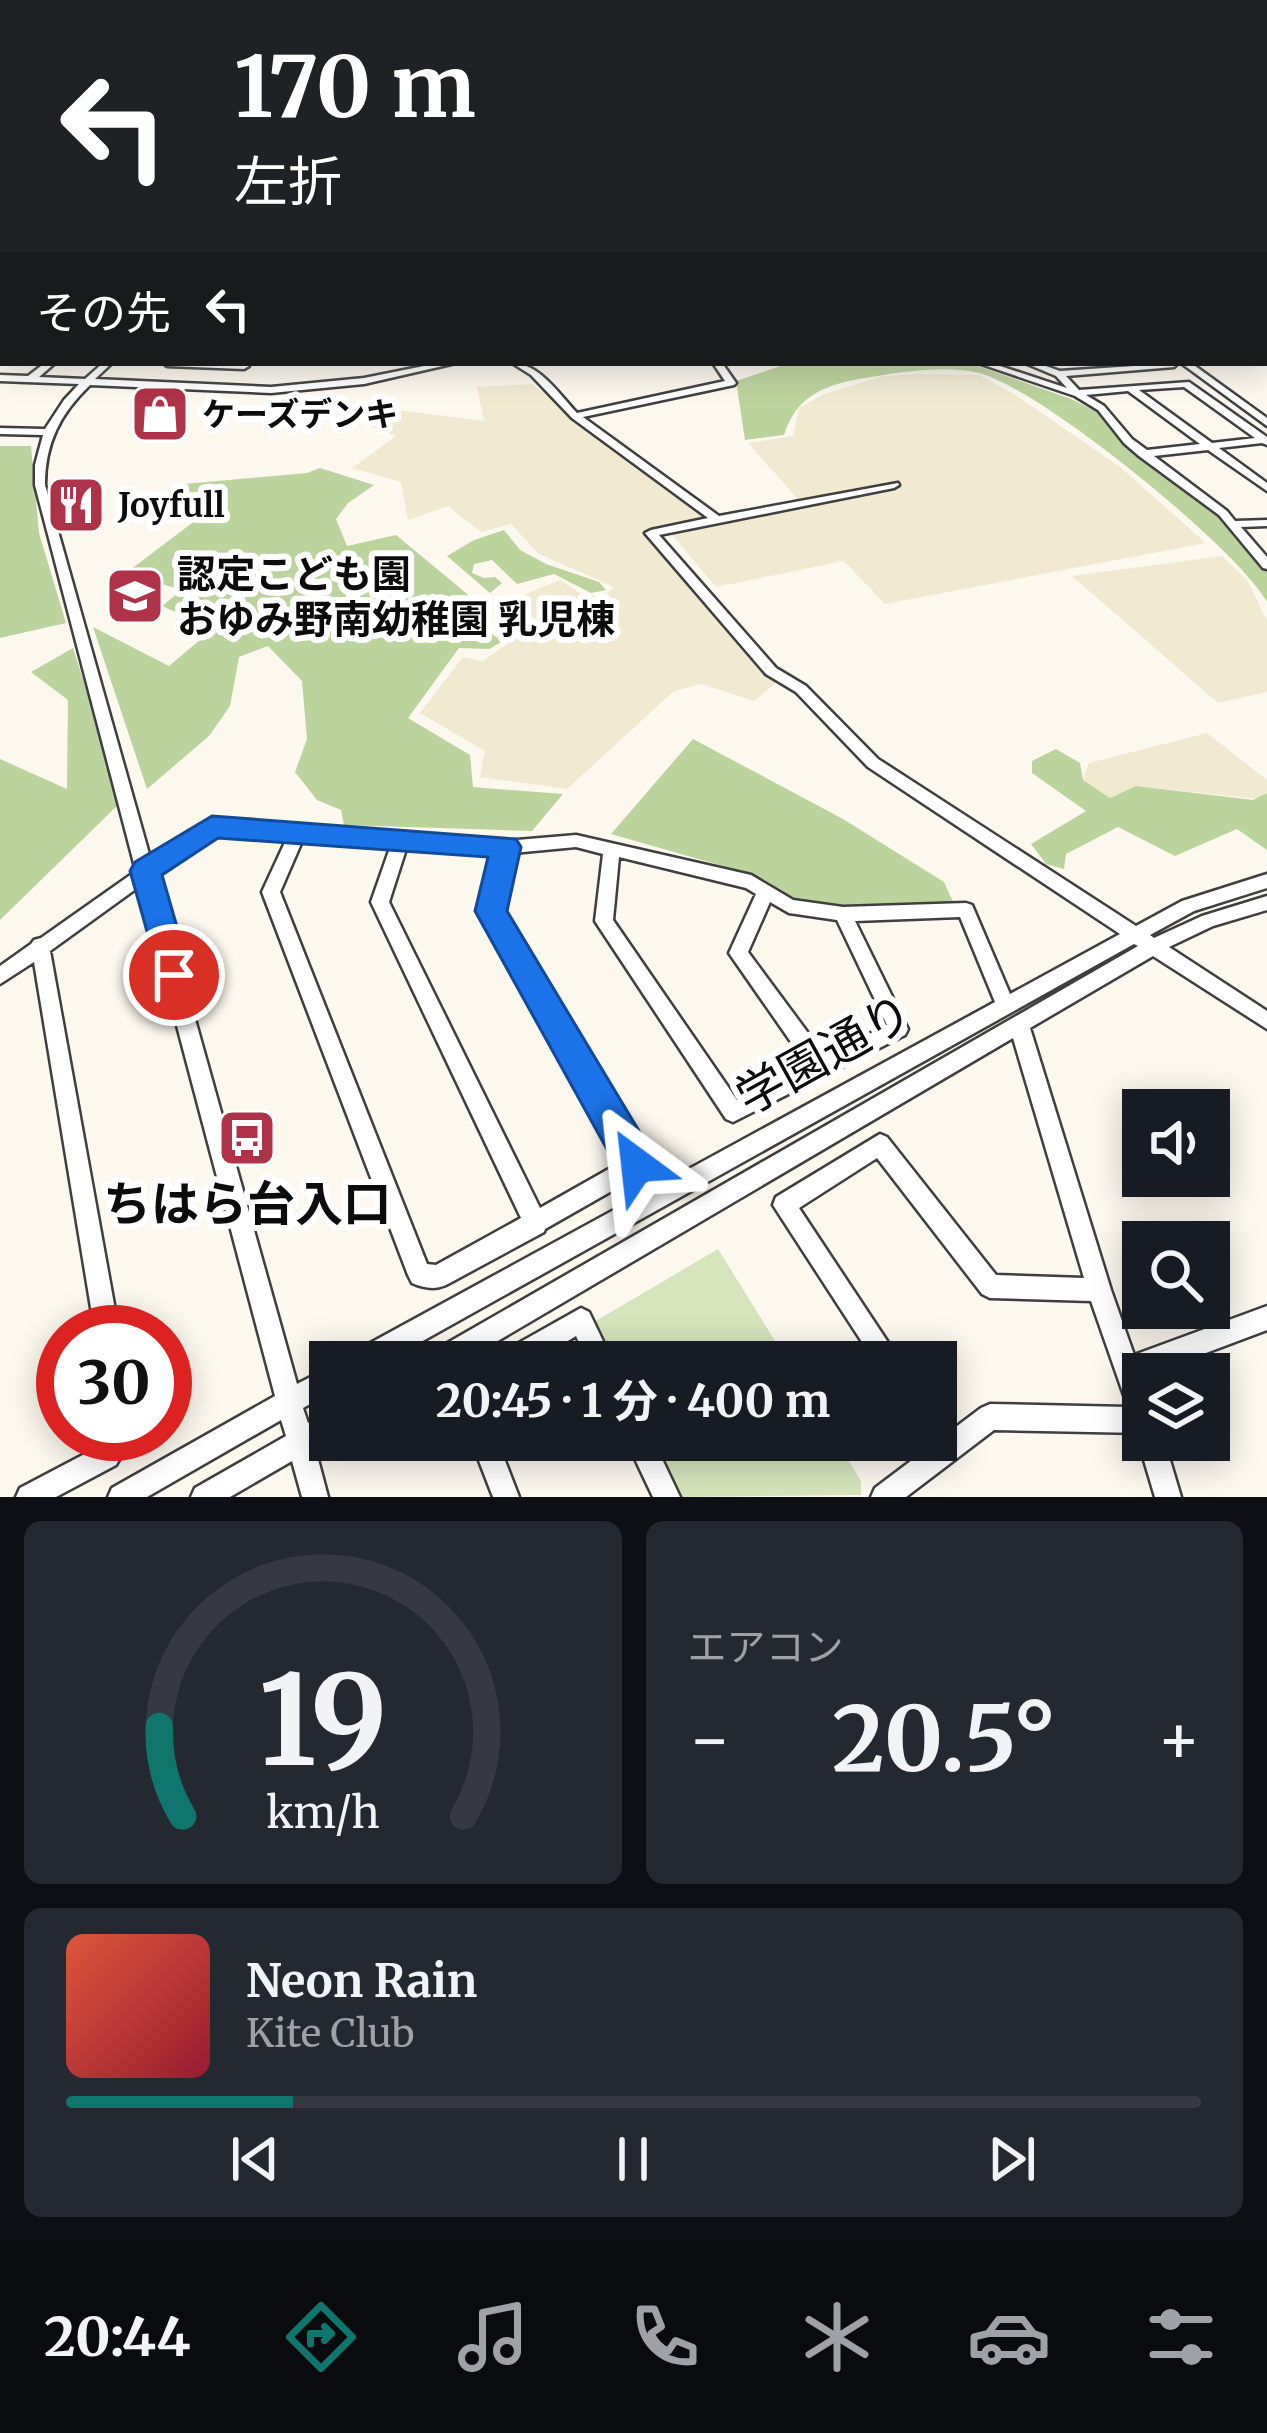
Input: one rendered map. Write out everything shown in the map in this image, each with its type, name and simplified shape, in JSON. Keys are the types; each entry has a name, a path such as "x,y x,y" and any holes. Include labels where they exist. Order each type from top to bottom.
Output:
{"street":[{"path":"30,379 47,366"},
{"path":"105,366 52,417 39,462 40,485 315,1497"},
{"path":"146,385 164,366"},
{"path":"245,366 271,390"},
{"path":"521,366 575,416 715,518"},
{"path":"575,416 730,383 718,366"},
{"path":"992,366 1077,393 1101,408 1143,454 1234,524 1267,565"},
{"path":"1037,366 1059,374 1077,393"},
{"path":"1059,374 1108,366"},
{"path":"1178,366 1266,434"},
{"path":"1188,366 1266,434"},
{"path":"0,378 271,390 413,367"},
{"path":"1077,393 1186,384 1266,434"},
{"path":"1130,388 1267,488"},
{"path":"0,431 46,432"},
{"path":"1143,454 1266,434"},
{"path":"894,485 651,533 771,671 801,689 873,763 1267,1021"},
{"path":"1234,524 1267,523"},
{"path":"0,976 212,827 506,847 576,841 751,882 789,906 843,914 966,910 1006,1006"},
{"path":"298,831 271,892 420,1275 438,1277 637,1165 491,911 506,847"},
{"path":"401,839 380,902 536,1224"},
{"path":"612,849 604,921 733,1112 898,1029 843,914"},
{"name":"学園通り","path":"399,1341 1188,906 1267,881"},
{"path":"766,891 738,953 823,1070"},
{"name":"学園通り","path":"475,1341 1154,946 1208,920 1267,903"},
{"path":"40,946 101,1305"},
{"path":"1020,1027 1122,1353"},
{"path":"876,1341 784,1205 880,1144 990,1286 1099,1290"},
{"path":"1173,1353 1267,1318"},
{"path":"546,1341 581,1320 591,1341"},
{"path":"121,1497 309,1391"},
{"path":"957,1433 990,1418 1122,1417"},
{"path":"204,1497 309,1437"},
{"path":"29,1497 97,1461"},
{"path":"492,1461 506,1497"},
{"path":"650,1461 668,1497"},
{"path":"884,1497 921,1461"},
{"path":"1157,1461 1168,1497"}],"shaded area":[{"path":"979,375 1017,396 1120,467 1206,543 885,604 844,561 716,587 669,531 803,505 748,443 793,436 799,408 822,395 883,376"},
{"path":"532,384 707,517 642,531 778,681 754,701 702,684 674,691 567,789 480,777 485,751 420,713 463,657 483,661 534,625 506,602 560,580 583,595 603,597 614,587 539,554 511,524 481,532 448,506 408,520 401,482 352,468 396,436 369,426 397,410 484,421 477,387"},
{"path":"1222,556 1247,580 1267,621 1267,692 1218,703 1072,576"},
{"path":"1207,733 1267,780 1267,800 1136,786 1110,798 1083,780 1089,763"}],"green space":[{"path":"781,366 978,366 1071,399 1109,418 1244,536 1267,567 1267,602 1218,545 1135,473 1008,385 979,373 950,369 859,379 812,395 796,411 784,435 745,440 736,381"},
{"path":"0,446 31,446 39,533 66,623 0,638"},
{"path":"320,468 374,485 348,503 336,519 347,546 396,535 472,598 470,621 503,641 489,649 459,648 408,718 470,755 473,787 563,794 532,831 344,825 341,810 317,800 295,772 307,739 302,681 268,646 239,657 230,706 209,736 147,789 93,627 169,666 213,629 162,606 182,590 126,573 192,523 174,485"},
{"path":"504,530 520,550 599,582 606,590 591,593 554,574 517,584 492,560 474,564 472,573 502,583 490,593 447,556"},
{"path":"73,648 122,801 0,920 0,759 67,789 68,700 31,672"},
{"path":"693,739 843,819 944,882 955,906 847,909 792,900 754,875 611,834"},
{"path":"1056,749 1080,763 1083,780 1110,798 1136,786 1253,800 1267,793 1267,850 1237,829 1175,856 1118,827 1066,854 1064,869 1046,864 1031,844 1086,811 1032,773 1032,761"},
{"path":"718,1249 775,1341 603,1341 594,1322"},
{"path":"662,1461 849,1461 861,1481 861,1495 680,1497"}],"place":[{"name":"ケーズデンキ","path":"160,414"},
{"name":"Joyfull","path":"76,505"},
{"name":"認定こども園 おゆみ野南幼稚園 乳児棟","path":"135,596"},
{"name":"ちはら台入口","path":"247,1138"}],"route":[{"path":"174,975 146,871 212,827 506,847 491,911 637,1165"}]}
